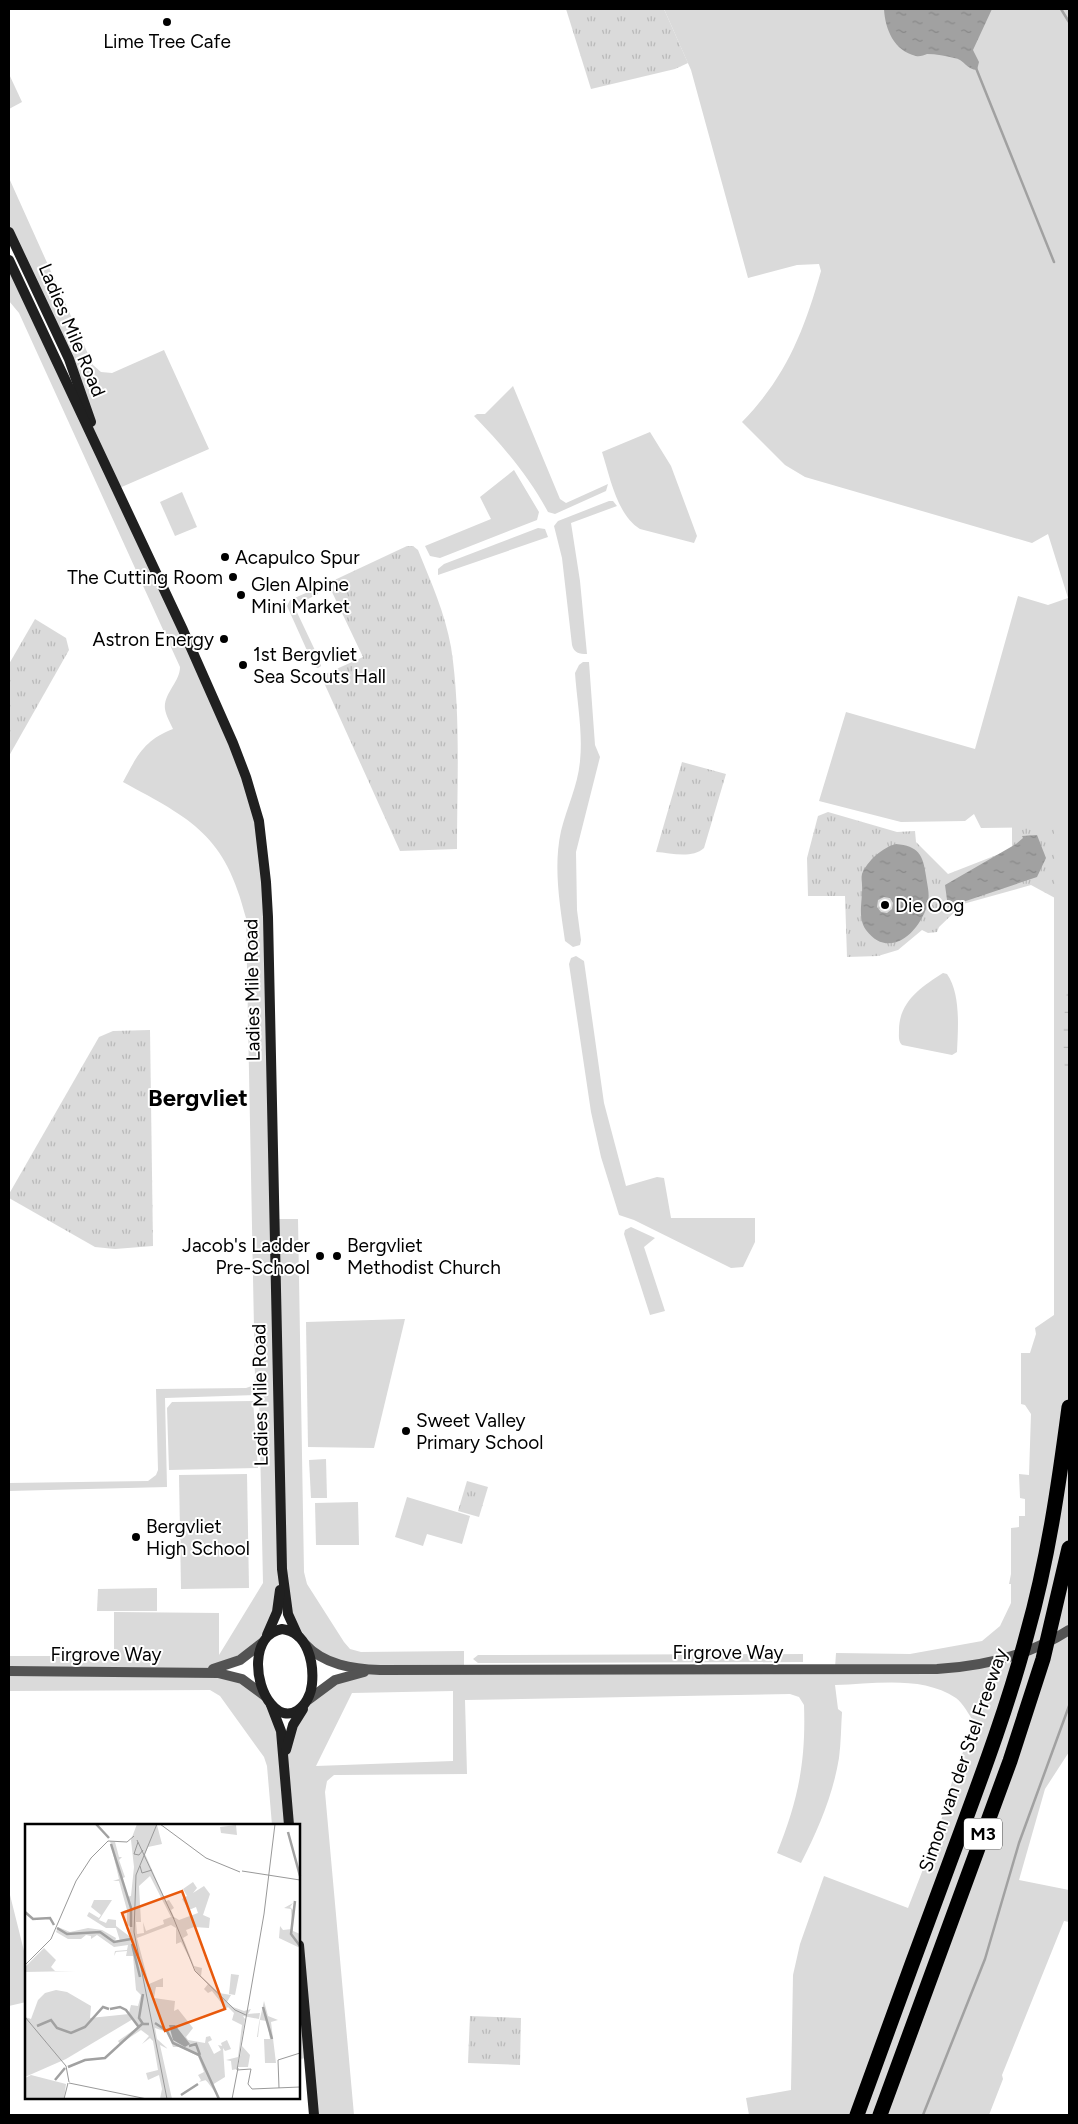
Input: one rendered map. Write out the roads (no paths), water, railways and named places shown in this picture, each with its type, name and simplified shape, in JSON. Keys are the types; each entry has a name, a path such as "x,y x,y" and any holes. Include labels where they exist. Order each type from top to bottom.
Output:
{"highway":[{"name":"Simon van der Stel Freeway","path":"857,2115 991,1752 1028,1633 1055,1506 1069,1407"},
{"name":"M3","path":"880,2115 1010,1761 1043,1659 1069,1548"}],"main road":[{"name":"Ladies Mile Road","path":"9,232 69,359 86,402 96,445"},
{"name":"Ladies Mile Road","path":"9,260 184,630 246,777 258,821 266,882 268,917 282,1569 279,1605 274,1622 265,1639"},
{"name":"Ladies Mile Road","path":"282,1569 288,1614 302,1640"},
{"path":"284,1771 290,1733 307,1702 312,1671 310,1656 302,1640 293,1632 282,1629 265,1639 259,1656 259,1673 280,1727 288,1824"},
{"path":"268,1700 279,1711 289,1713 299,1711 307,1702"},
{"path":"300,1956 314,2115"}],"street":[{"name":"Firgrove Way","path":"302,1640 316,1654 333,1662 356,1668 380,1670 918,1669 980,1664 1016,1656 1042,1645 1069,1630"},
{"name":"Firgrove Way","path":"202,1671 235,1662 265,1639"},
{"name":"Firgrove Way","path":"307,1702 335,1680 354,1674 380,1670"},
{"name":"Firgrove Way","path":"9,1671 202,1671 237,1677 254,1686 268,1700"}],"water":[{"path":"884,9 992,9 973,50 979,62 977,70 974,70 960,60 941,55 927,54 916,56 908,53 896,44 892,38 886,24"},
{"path":"1037,835 1046,858 1037,877 948,907 945,885 1016,844 1023,838 1022,836"},
{"name":"Die Oog","path":"896,844 910,847 921,857 925,868 929,899 925,913 912,932 895,943 885,943 875,939 863,925 861,914 862,874 864,869 881,851","holes":["884,897 890,898 893,903 892,909 887,913 881,912 877,907 878,900"]}],"waterway":[{"path":"1061,9 1069,22"},
{"path":"976,68 1054,262"},
{"path":"923,2115 985,1959 1019,1843 1069,1706"}],"place":[{"name":"Lime Tree Cafe","path":"167,22"},
{"name":"Acapulco Spur","path":"225,557"},
{"name":"The Cutting Room","path":"233,577"},
{"name":"Glen Alpine Mini Market","path":"241,595"},
{"name":"Astron Energy","path":"224,639"},
{"name":"1st Bergvliet Sea Scouts Hall","path":"243,665"},
{"name":"Die Oog","path":"885,905"},
{"name":"Jacob's Ladder Pre-School","path":"320,1256"},
{"name":"Bergvliet Methodist Church","path":"337,1256"},
{"name":"Sweet Valley Primary School","path":"406,1431"},
{"name":"Bergvliet High School","path":"136,1537"}],"district":[{"name":"Bergvliet","path":"198,1097"}]}
